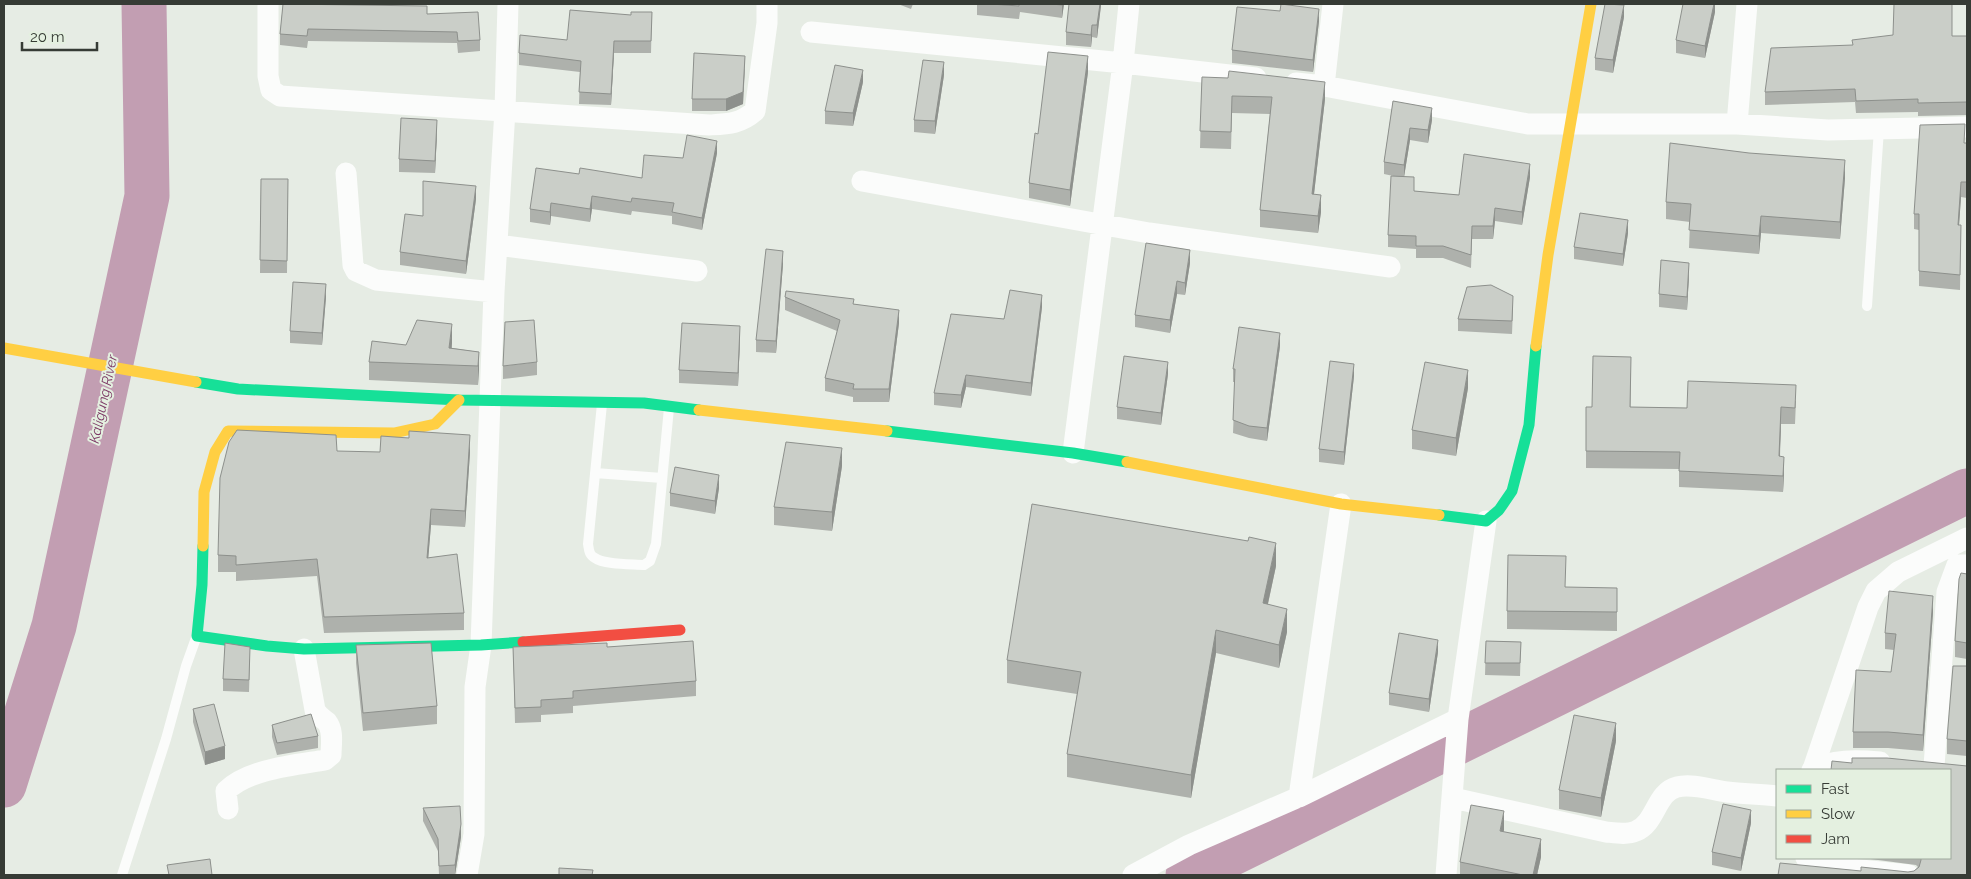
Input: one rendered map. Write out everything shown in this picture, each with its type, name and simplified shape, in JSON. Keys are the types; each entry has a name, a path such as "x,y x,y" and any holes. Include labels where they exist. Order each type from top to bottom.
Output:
{"main road":[{"path":"4,348 238,389 459,400 644,402 669,407 1073,453 1341,504 1486,521 1499,510 1512,491 1529,425 1541,304 1591,4"},
{"path":"459,400 435,424 394,433 228,431 215,452 204,492 202,585 197,636 304,649 481,645 680,630"}],"street":[{"path":"268,4 268,76 271,90 280,96 709,125 730,124 746,119 755,111 758,101 767,23 767,4"},
{"path":"468,875 474,834 475,687 481,645 494,292 505,110 508,4"},
{"path":"1073,453 1129,4"},
{"path":"1324,86 1333,4"},
{"path":"1738,124 1747,4"},
{"path":"811,32 1123,63 1324,86 1528,124 1738,124 1828,130 1967,128"},
{"path":"346,174 353,265 356,271 376,280 494,292"},
{"path":"862,181 1149,233 1390,267"},
{"path":"497,245 697,271"},
{"path":"1299,797 1341,504"},
{"path":"1446,875 1458,725 1486,521"},
{"path":"1812,769 1868,607 1876,591 1898,572 1967,538"},
{"path":"1916,765 1951,669 1947,592 1962,565 1967,542"},
{"path":"228,809 226,791 235,782 271,769 325,760 331,756 330,727 325,720 318,716 315,710 304,649"},
{"path":"1133,875 1189,845 1458,725"},
{"path":"1815,769 1836,762 1861,760 1957,768"},
{"path":"1453,789 1606,832 1626,833 1636,831 1647,825 1668,791 1676,787 1689,786 1728,792 1776,796"},
{"path":"1808,859 1822,866 1909,875"}],"lane":[{"path":"1867,306 1878,129"},
{"path":"602,401 588,544 589,552 594,558 601,561 644,565 650,561 656,544 669,407"},
{"path":"595,473 662,478"},
{"path":"122,875 166,739 186,666 197,636"}],"building":[{"path":"283,4 427,6 427,14 478,12 480,40 458,41 457,32 308,29 307,36 280,34"},
{"path":"991,4 1019,4 1019,6"},
{"path":"1069,4 1100,4 1097,25 1092,25 1091,35 1066,32"},
{"path":"1281,4 1319,9 1313,60 1232,50 1237,7 1280,11"},
{"path":"1605,4 1624,5 1613,60 1595,58"},
{"path":"1683,4 1714,4 1705,46 1676,40"},
{"path":"1894,4 1952,4 1952,36 1967,36 1967,102 1918,103 1918,99 1856,101 1855,89 1765,92 1771,48 1853,45 1852,40 1893,35"},
{"path":"570,10 631,15 631,12 652,12 651,41 614,41 611,94 579,92 581,61 519,53 520,35 567,40"},
{"path":"1048,52 1088,56 1070,190 1029,183 1035,133 1038,134"},
{"path":"694,53 745,56 743,92 726,99 692,99"},
{"path":"923,60 944,62 935,121 914,120"},
{"path":"835,65 863,70 853,113 825,111"},
{"path":"1229,71 1325,82 1312,194 1321,195 1318,216 1260,210 1272,97 1232,96 1231,132 1200,131 1202,77 1228,78"},
{"path":"1393,101 1432,108 1428,130 1410,128 1404,165 1384,162"},
{"path":"401,118 437,120 435,161 399,159"},
{"path":"1965,124 1964,143 1967,143 1967,182 1961,182 1958,225 1961,225 1960,275 1919,271 1919,214 1914,214 1920,125"},
{"path":"687,135 717,141 702,218 672,212 674,203 632,198 631,202 592,196 590,209 551,203 550,212 530,209 536,168 579,174 580,168 642,178 644,155 683,158"},
{"path":"1670,143 1749,153 1845,160 1840,222 1761,216 1759,236 1689,230 1691,204 1666,202"},
{"path":"1464,154 1530,164 1522,212 1495,208 1493,226 1472,226 1471,255 1443,246 1416,246 1416,236 1388,235 1391,176 1414,177 1414,191 1459,195"},
{"path":"261,179 288,179 287,261 260,260"},
{"path":"423,181 476,186 466,261 400,252 405,214 423,216"},
{"path":"1580,213 1628,220 1623,254 1574,247"},
{"path":"1146,243 1190,250 1185,283 1177,281 1170,320 1135,315"},
{"path":"766,249 783,251 776,341 756,340"},
{"path":"1661,260 1689,263 1687,297 1659,294"},
{"path":"293,282 326,284 322,333 290,331"},
{"path":"1491,285 1513,296 1512,321 1458,319 1467,287"},
{"path":"1010,290 1042,295 1031,383 966,375 961,395 934,393 951,314 1004,319"},
{"path":"786,291 854,299 853,304 899,310 889,389 853,389 854,384 825,378 840,320 785,297"},
{"path":"417,320 452,324 449,348 479,352 478,366 369,362 372,341 406,345"},
{"path":"534,320 537,362 503,366 505,322"},
{"path":"682,323 740,326 738,373 679,370"},
{"path":"1239,327 1280,333 1267,428 1249,426 1233,420 1235,369 1233,369"},
{"path":"1124,356 1168,362 1161,413 1117,407"},
{"path":"1593,356 1631,357 1630,407 1687,408 1688,381 1796,385 1795,408 1781,407 1779,456 1784,457 1783,476 1679,471 1680,452 1586,451 1586,407 1592,407"},
{"path":"1330,361 1354,364 1344,452 1319,449"},
{"path":"1425,362 1468,370 1456,438 1412,430"},
{"path":"237,430 336,435 337,451 380,452 381,436 409,438 409,431 470,435 465,511 431,509 427,558 457,554 464,613 324,617 317,559 236,565 236,556 218,555 220,478 229,442"},
{"path":"786,442 842,448 832,512 774,507"},
{"path":"675,467 719,475 715,501 670,493"},
{"path":"1032,504 1248,541 1249,537 1276,543 1263,603 1287,609 1279,645 1216,630 1191,775 1067,754 1081,672 1007,660"},
{"path":"1508,555 1566,556 1565,587 1617,588 1617,612 1507,611"},
{"path":"1961,573 1967,574 1967,643 1955,641"},
{"path":"1889,591 1933,596 1923,735 1853,732 1856,670 1891,672 1896,634 1885,633"},
{"path":"1399,633 1438,640 1429,699 1389,693"},
{"path":"693,641 696,681 573,691 573,698 541,700 541,707 515,708 513,647 607,643 607,647"},
{"path":"1486,641 1521,642 1520,663 1485,663"},
{"path":"225,643 250,647 249,680 223,679"},
{"path":"431,643 437,706 363,713 356,645"},
{"path":"1953,666 1967,666 1967,741 1947,739"},
{"path":"214,704 225,746 205,752 193,709"},
{"path":"311,714 318,736 277,743 272,725"},
{"path":"1574,715 1616,723 1601,798 1559,790"},
{"path":"1852,758 1887,758 1967,766 1967,875 1778,875 1780,863 1861,871 1861,867 1908,872 1914,871 1919,867 1921,859 1951,859 1951,769 1831,769 1832,761 1852,763"},
{"path":"1723,804 1751,810 1741,858 1712,852"},
{"path":"1471,805 1504,811 1500,831 1541,839 1533,875 1523,875 1460,862"},
{"path":"460,806 461,824 455,865 439,866 438,839 423,808"},
{"path":"210,859 212,875 169,875 167,865"},
{"path":"559,868 593,870 592,875 559,875"}],"waterway":[{"name":"Kaligung River","path":"4,785 54,626 147,196 144,4"},
{"path":"1188,875 1967,491"}],"traffic: fast":[{"path":"1439,515 1486,521 1499,510 1512,491 1529,425 1536,346"},
{"path":"196,382 238,389 459,400 644,403 699,410"},
{"path":"887,431 1073,453 1127,462"},
{"path":"203,546 202,585 197,636 304,649 481,645 523,642"}],"traffic: slow":[{"path":"1536,346 1548,255 1591,4"},
{"path":"4,348 196,382"},
{"path":"203,546 204,492 215,452 228,431 394,433 435,424 459,400"},
{"path":"699,410 887,431"},
{"path":"1127,462 1341,504 1439,515"}],"traffic: jam":[{"path":"523,642 680,630"}]}
